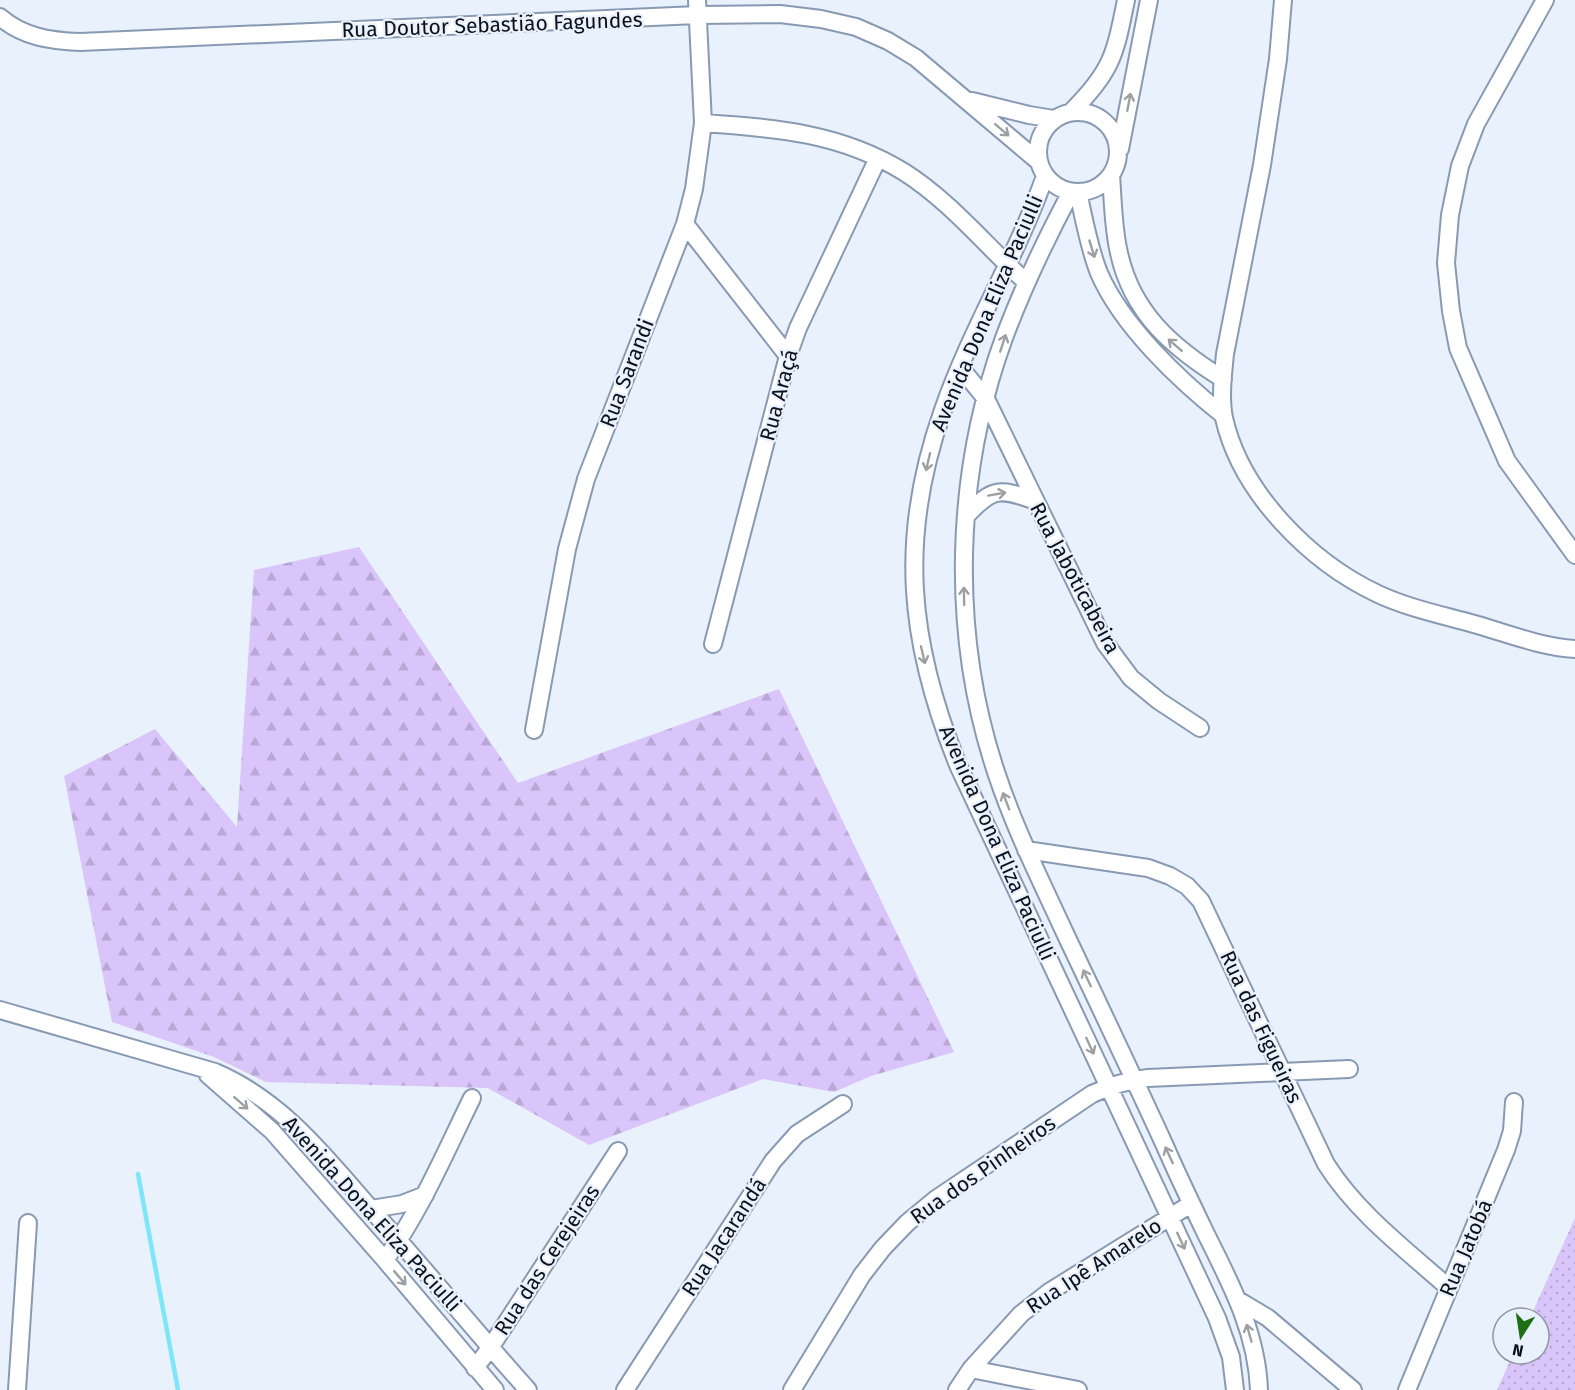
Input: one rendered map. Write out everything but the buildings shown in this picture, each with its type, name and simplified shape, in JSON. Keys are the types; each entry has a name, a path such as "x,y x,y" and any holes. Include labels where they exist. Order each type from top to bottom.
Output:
{"street":[{"path":"1126,0 1119,37 1107,69 1089,94 1072,111 1054,118 1043,130 1037,145 1041,168 1056,186 1074,192 1090,190 1102,184 1115,167 1149,0"},
{"path":"1283,0 1278,59 1262,165 1222,379 1223,415 1232,444 1243,467 1285,526 1314,554 1351,579 1380,595 1423,609 1537,642 1575,649"},
{"path":"1545,0 1476,124 1460,166 1450,216 1446,263 1458,348 1507,461 1575,555"},
{"name":"Rua Doutor Sebastião Fagundes","path":"0,17 7,24 31,36 54,41 80,42 698,8 821,19 855,27 888,41 916,58 966,99 1041,168"},
{"name":"Rua Sarandi","path":"534,730 567,549 586,479 685,224 694,189 703,123 698,8"},
{"name":"Rua Doutor Sebastião Fagundes","path":"966,99 1029,115 1054,118"},
{"path":"1072,111 1091,113 1107,123 1117,140 1114,219 1119,254 1130,287 1145,313 1167,339 1190,358 1222,379"},
{"path":"703,123 771,128 808,134 843,143 878,158 906,173 930,192 1026,282"},
{"name":"Rua Araçá","path":"712,644 788,356 807,306 878,158"},
{"name":"Avenida Dona Eliza Paciulli","path":"1041,168 1006,265 960,367 934,437 917,520 914,580 921,648 942,724 958,765 1226,1338 1235,1390"},
{"path":"1074,192 1099,272 1131,325 1195,393 1223,415"},
{"name":"Avenida Dona Eliza Paciulli","path":"1074,192 1026,282 1003,340 977,435 966,515 964,599 974,692 995,769 1026,850 1238,1300 1256,1359 1259,1390"},
{"path":"685,224 788,356"},
{"name":"Rua Jaboticabeira","path":"960,367 986,399 1033,500 1105,643 1131,678 1200,728"},
{"path":"966,515 986,496 994,493 1015,493 1033,500"},
{"name":"Rua das Figueiras","path":"1026,850 1148,868 1170,876 1187,886 1201,901 1211,918 1282,1073 1326,1164 1339,1185 1356,1205 1449,1288"},
{"name":"Avenida Dona Eliza Paciulli","path":"0,1010 195,1065 230,1078 267,1101 309,1138 528,1390"},
{"name":"Avenida Dona Eliza Paciulli","path":"195,1065 272,1131 495,1390"},
{"name":"Rua dos Pinheiros","path":"792,1390 862,1275 907,1223 936,1199 1075,1104 1109,1086 1134,1079 1349,1069"},
{"path":"385,1260 425,1195 472,1098"},
{"name":"Rua Jatobá","path":"1407,1390 1506,1150 1512,1131 1514,1102"},
{"name":"Rua Jacarandá","path":"625,1390 773,1161 797,1134 843,1104"},
{"name":"Rua das Cerejeiras","path":"475,1368 618,1151"},
{"path":"371,1209 402,1204 425,1195"},
{"name":"Rua Ipê Amarelo","path":"957,1390 971,1369 1021,1314 1049,1292 1191,1204"},
{"path":"16,1390 28,1223"},
{"path":"1238,1300 1268,1318 1353,1390"},
{"path":"971,1369 1078,1390"}],"green space":[{"path":"359,547 518,783 779,689 954,1052 871,1076 834,1092 763,1079 589,1145 488,1088 266,1082 214,1057 112,1022 64,776 155,729 237,827 254,570"},
{"path":"1575,1218 1575,1390 1497,1390 1508,1366 1551,1366 1551,1306 1535,1306"}],"waterway":[{"path":"138,1174 178,1390"}]}
